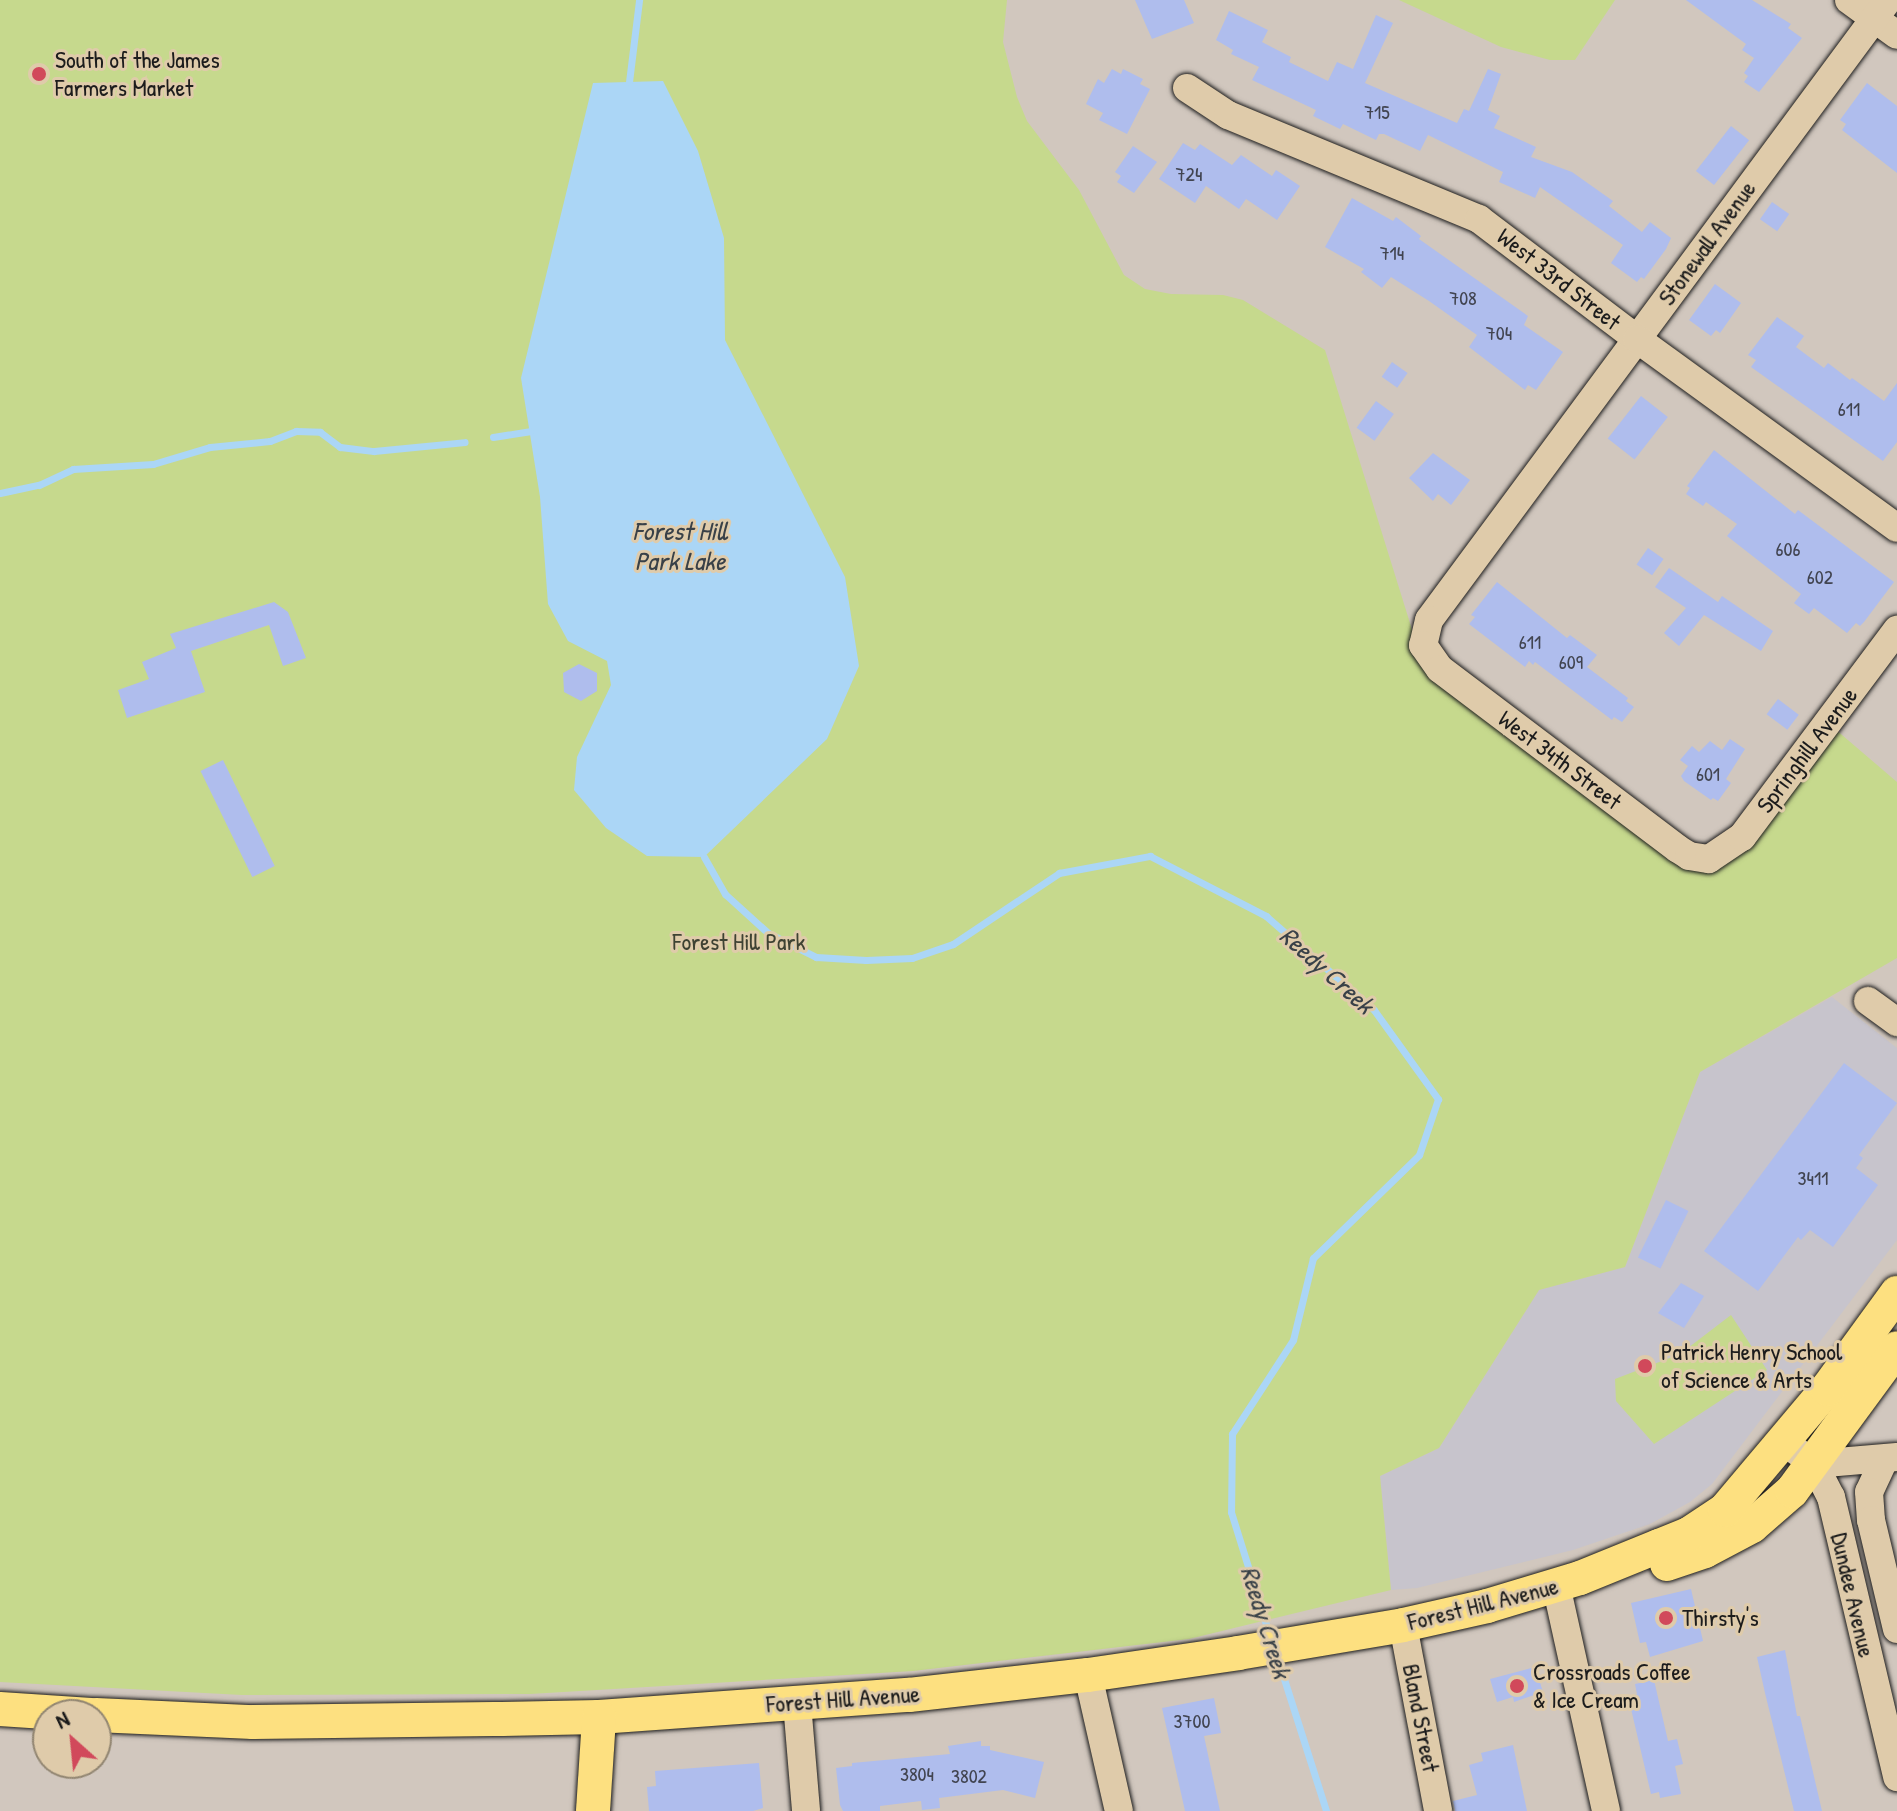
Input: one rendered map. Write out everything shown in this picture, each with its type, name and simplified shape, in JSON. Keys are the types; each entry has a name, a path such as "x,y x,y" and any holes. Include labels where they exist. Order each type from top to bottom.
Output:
{"main road":[{"name":"Forest Hill Avenue","path":"112,1716 253,1722 599,1717 797,1703 1088,1675 1391,1627 1509,1600 1568,1582 1689,1534 1706,1523 1743,1492 1897,1293"},
{"name":"Forest Hill Avenue","path":"1568,1582 1661,1566 1705,1551 1752,1526 1792,1491 1814,1464 1897,1348"},
{"name":"Forest Hill Avenue","path":"0,1709 32,1711"},
{"path":"593,1811 599,1717"}],"street":[{"path":"1849,0 1881,9 1897,35"},
{"name":"Stonewall Avenue","path":"1423,645 1429,620 1881,9"},
{"name":"West 33rd Street","path":"1187,88 1228,115 1479,219 1637,339 1897,528"},
{"name":"Springhill Avenue","path":"1709,859 1742,837 1897,630"},
{"name":"West 34th Street","path":"1423,645 1440,669 1678,849 1698,859 1709,859"},
{"path":"1868,1001 1897,1022"},
{"path":"1784,1442 1814,1464 1890,1458"},
{"name":"Dundee Avenue","path":"1890,1458 1869,1492 1871,1520 1897,1629"},
{"name":"Dundee Avenue","path":"1814,1464 1831,1497 1897,1777"},
{"path":"1568,1582 1606,1811"},
{"name":"Bland Street","path":"1391,1627 1438,1811"},
{"path":"1088,1675 1119,1811"},
{"path":"797,1703 806,1811"}],"shaded area":[{"name":"Patrick Henry School of Science & Arts","path":"1832,997 1897,1048 1897,1240 1712,1484 1690,1502 1650,1524 1573,1550 1417,1588 1391,1590 1380,1476 1439,1448 1539,1290 1625,1267 1700,1072"}],"green space":[{"name":"Forest Hill Park","path":"0,0 1007,0 1003,42 1017,97 1027,121 1079,190 1124,275 1145,289 1171,294 1223,295 1243,300 1325,350 1419,652 1708,857 1828,723 1897,782 1897,958 1700,1072 1625,1267 1539,1290 1439,1448 1380,1476 1391,1590 1189,1639 913,1671 530,1694 242,1695 0,1682"},
{"path":"1399,0 1615,0 1575,60 1550,60 1501,47"},
{"path":"1731,1315 1767,1370 1654,1444 1616,1401 1615,1379 1680,1354"}],"water":[{"name":"Forest Hill Park Lake","path":"663,81 698,151 724,238 725,340 845,577 859,666 827,739 704,857 647,856 606,828 574,790 577,757 611,685 607,661 568,641 548,604 540,497 521,378 593,83"}],"building":[{"path":"1135,0 1184,0 1194,23 1152,39"},
{"path":"1686,0 1752,0 1791,24 1788,28 1802,38 1759,92 1744,82 1748,76 1744,73 1754,58 1742,50 1746,44"},
{"path":"1229,11 1268,30 1262,42 1291,57 1289,62 1328,81 1337,62 1353,69 1376,15 1393,23 1365,83 1457,123 1464,109 1469,111 1488,69 1501,74 1488,110 1500,116 1494,128 1536,147 1531,157 1572,172 1613,201 1609,206 1642,232 1650,222 1671,238 1666,249 1644,279 1641,277 1637,282 1611,263 1623,245 1540,187 1535,198 1499,182 1503,172 1428,135 1420,151 1384,134 1379,134 1376,140 1343,124 1340,129 1313,116 1316,110 1252,80 1259,67 1231,54 1233,50 1216,40"},
{"path":"1112,69 1121,74 1123,69 1143,79 1140,84 1150,89 1127,134 1099,120 1103,113 1086,104 1098,79 1104,83"},
{"path":"1867,83 1897,106 1897,173 1842,130 1846,124 1840,120"},
{"path":"1731,126 1749,140 1714,185 1696,171"},
{"path":"1183,143 1195,150 1200,144 1232,165 1241,155 1272,176 1276,170 1300,186 1277,220 1246,199 1239,209 1206,186 1195,203 1159,179"},
{"path":"1133,146 1157,162 1134,193 1117,182 1121,176 1115,172"},
{"path":"1352,198 1393,221 1396,217 1421,236 1419,239 1528,316 1524,325 1563,352 1536,390 1528,385 1525,390 1469,347 1477,335 1429,301 1391,277 1382,288 1361,272 1364,269 1325,247"},
{"path":"1772,202 1789,214 1777,231 1760,219"},
{"path":"1715,284 1741,303 1720,333 1716,330 1711,336 1689,320"},
{"path":"1777,317 1804,336 1796,347 1824,368 1828,363 1884,401 1897,383 1897,442 1883,461 1751,367 1756,360 1748,355"},
{"path":"1392,362 1408,373 1397,388 1382,377"},
{"path":"1641,396 1668,417 1635,459 1608,439"},
{"path":"1376,401 1394,414 1374,441 1357,428"},
{"path":"1714,450 1795,514 1798,510 1894,582 1860,626 1856,623 1847,633 1814,608 1809,614 1794,603 1801,594 1727,536 1737,524 1706,502 1703,506 1686,494 1690,488 1687,486"},
{"path":"1433,453 1470,480 1451,505 1438,494 1433,501 1409,478"},
{"path":"1648,548 1664,559 1652,575 1637,564"},
{"path":"1669,568 1718,602 1722,596 1773,631 1761,651 1704,615 1679,646 1664,633 1686,608 1655,587"},
{"path":"1497,582 1567,638 1570,635 1597,655 1587,667 1628,698 1626,701 1634,707 1622,722 1614,717 1612,720 1535,662 1533,665 1529,661 1525,667 1469,624 1475,617 1471,615"},
{"path":"274,602 288,612 306,658 283,666 269,625 191,651 205,692 127,718 118,690 149,679 142,662 176,648 170,634"},
{"path":"579,664 597,673 597,691 581,701 564,692 563,673"},
{"path":"1778,699 1799,715 1787,730 1767,714"},
{"path":"1730,739 1745,749 1726,779 1731,783 1718,801 1711,800 1684,781 1681,776 1688,766 1680,760 1692,746 1699,752 1710,741 1722,750"},
{"path":"223,760 275,866 252,877 201,771"},
{"path":"1844,1063 1897,1103 1859,1155 1863,1158 1856,1168 1878,1185 1833,1247 1810,1230 1801,1240 1798,1237 1758,1291 1704,1251"},
{"path":"1666,1200 1688,1211 1660,1268 1638,1258"},
{"path":"1681,1283 1704,1296 1684,1328 1658,1313"},
{"name":"Thirsty's","path":"1691,1589 1703,1641 1650,1657 1646,1642 1640,1643 1631,1603"},
{"path":"1785,1650 1797,1716 1800,1716 1822,1811 1794,1811 1765,1693 1757,1657"},
{"name":"Crossroads Coffee & Ice Cream","path":"1535,1667 1543,1692 1514,1702 1513,1697 1497,1702 1490,1679"},
{"path":"1654,1680 1668,1741 1677,1739 1683,1764 1675,1766 1681,1794 1660,1798 1659,1792 1651,1794 1628,1696 1637,1694 1635,1684"},
{"path":"1214,1698 1221,1733 1204,1736 1220,1811 1185,1811 1162,1708"},
{"path":"981,1741 981,1746 990,1746 990,1750 1044,1762 1035,1798 1003,1790 939,1798 940,1808 922,1810 921,1801 880,1806 880,1811 843,1811 840,1805 836,1768 852,1766 852,1763 950,1754 948,1746"},
{"path":"1513,1745 1527,1811 1455,1811 1453,1801 1477,1795 1469,1765 1483,1761 1481,1753"},
{"path":"759,1763 763,1808 753,1811 649,1811 647,1787 656,1786 655,1771"}],"waterway":[{"name":"Reedy Creek","path":"629,82 639,0"},
{"path":"0,493 39,485 73,469 153,464 210,447 270,441 296,431 320,432 340,447 374,451 465,442"},
{"path":"493,437 530,431"},
{"name":"Reedy Creek","path":"704,857 725,894 768,933 816,957 866,960 912,958 953,944 1059,873 1150,856 1266,916 1374,1010 1438,1099 1419,1155 1313,1258 1293,1340 1232,1434 1231,1512 1270,1637"},
{"name":"Reedy Creek","path":"1277,1657 1326,1811"}],"place":[{"name":"South of the James Farmers Market","path":"39,74"},
{"name":"Patrick Henry School of Science & Arts","path":"1645,1366"},
{"name":"Thirsty's","path":"1666,1618"},
{"name":"Crossroads Coffee & Ice Cream","path":"1517,1686"}]}
